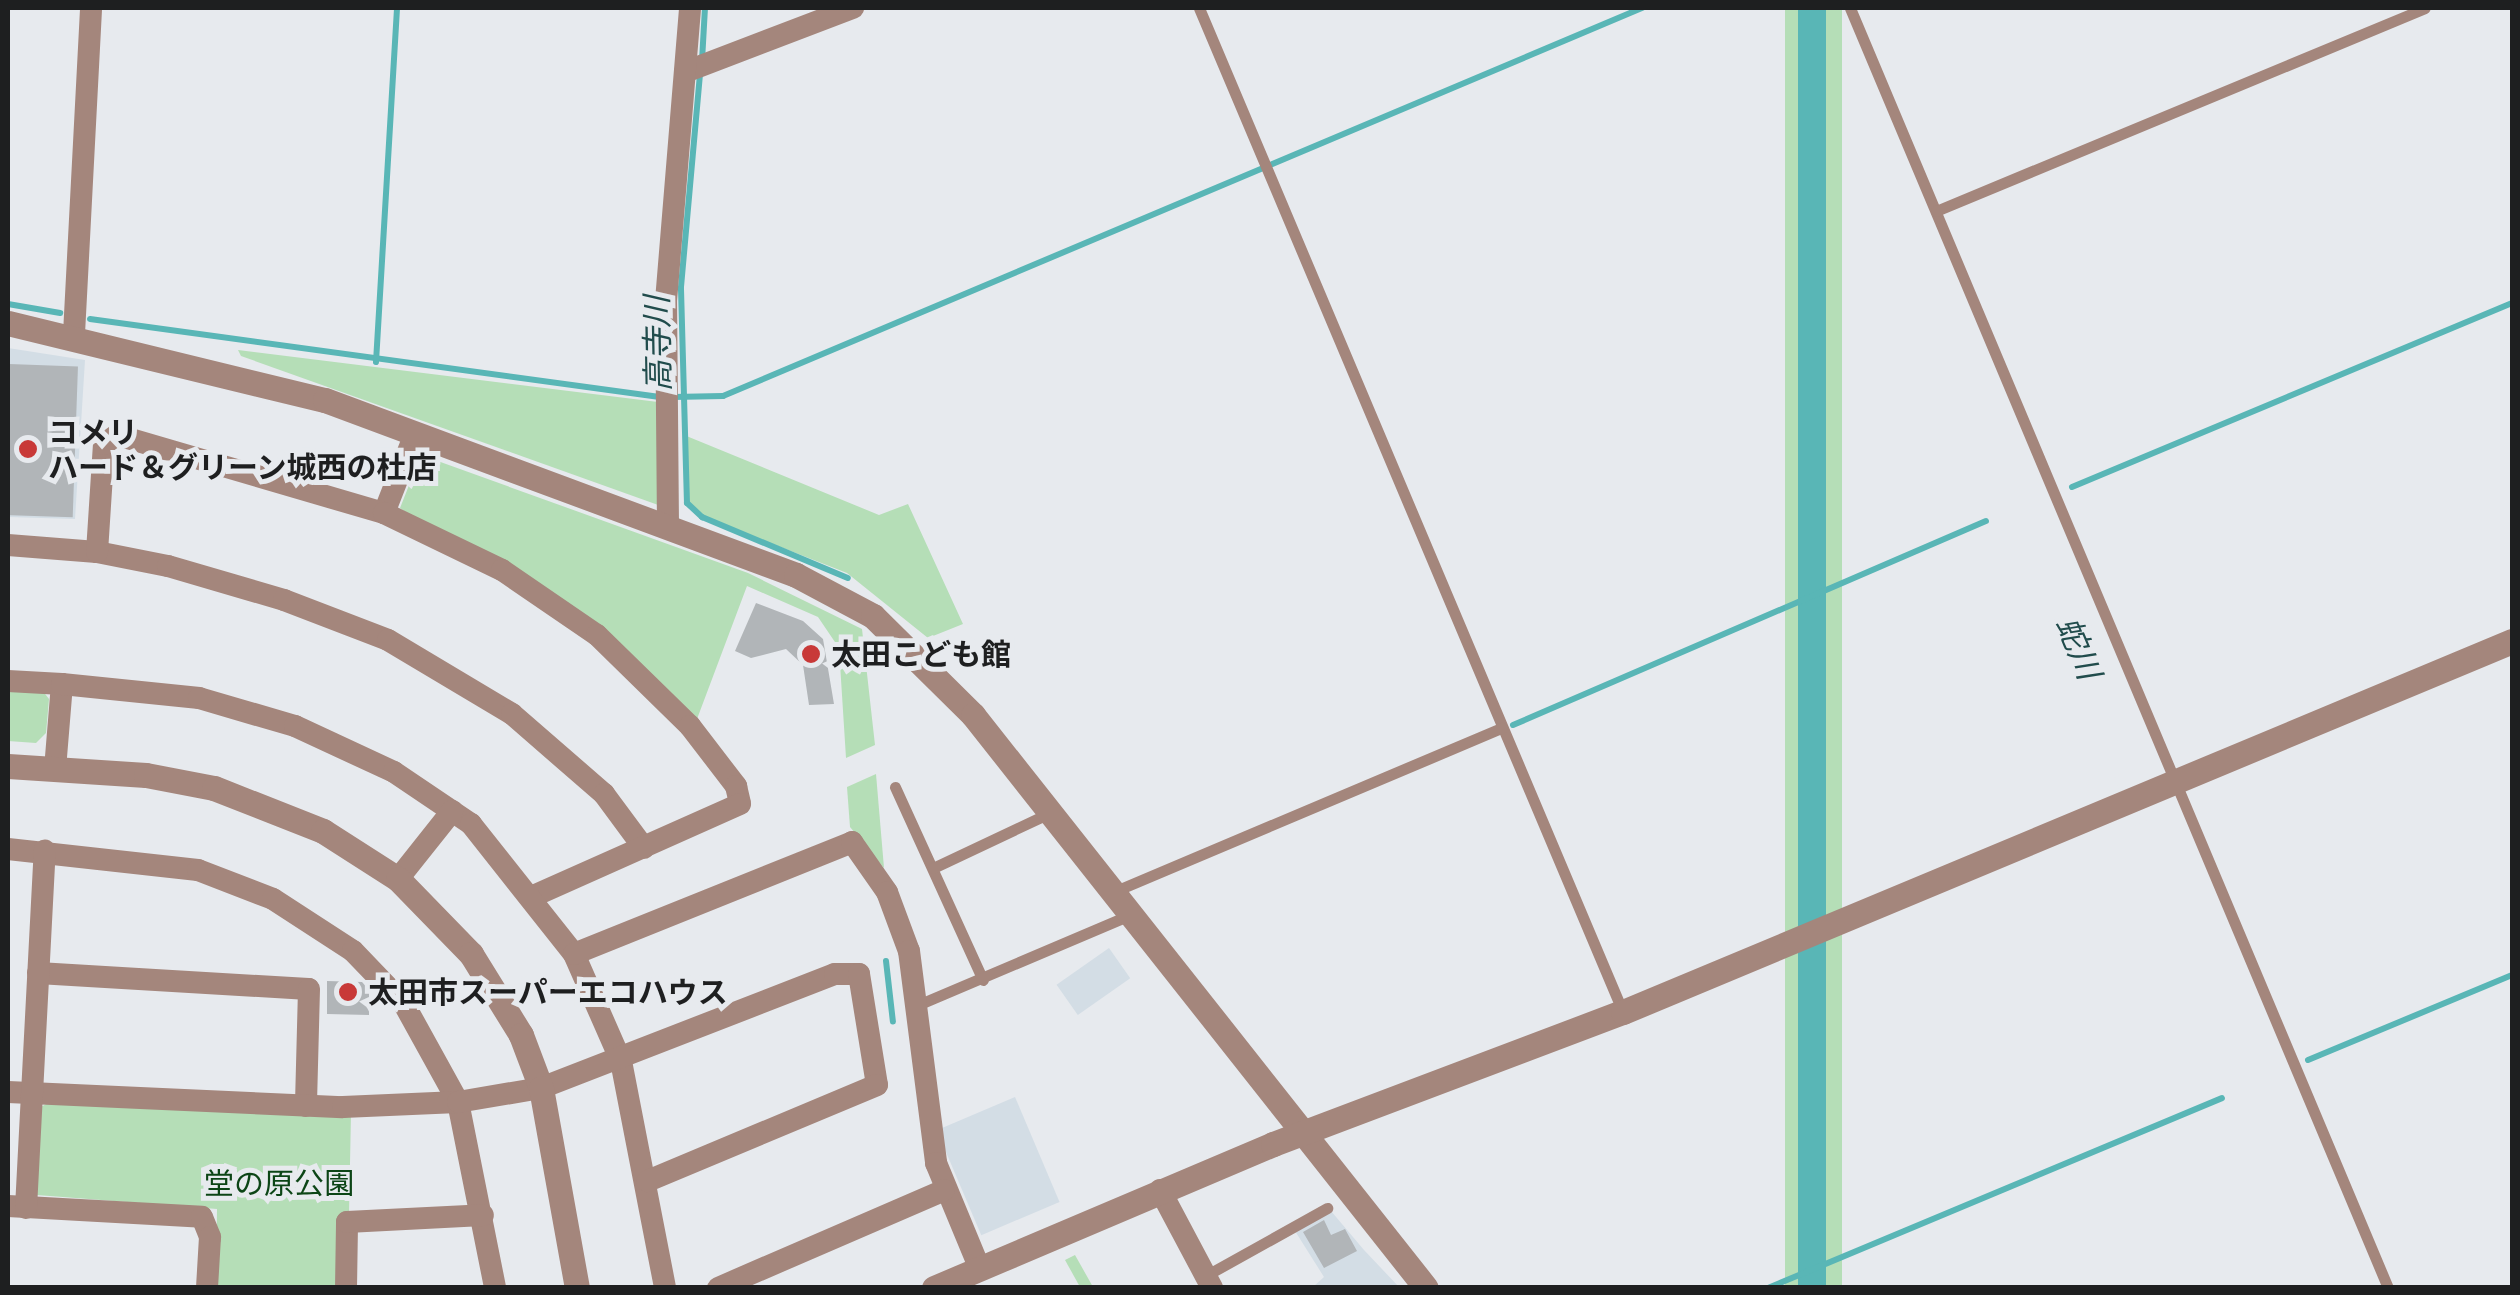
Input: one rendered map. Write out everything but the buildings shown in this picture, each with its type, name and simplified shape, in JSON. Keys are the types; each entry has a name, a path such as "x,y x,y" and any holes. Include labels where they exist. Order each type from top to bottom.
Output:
{"street":[{"path":"74,334 91,8"},
{"path":"668,526 666,300 690,8"},
{"path":"685,72 852,8"},
{"path":"8,322 74,334 325,400 836,592 873,616 972,715 1127,916 1426,1288"},
{"path":"384,513 416,434"},
{"path":"97,552 104,444 117,435 384,513 550,599 635,668 708,749 736,786 740,804 532,896"},
{"path":"8,545 97,552 284,600 436,663 512,714 604,794 644,848"},
{"path":"934,1288 1302,1133 1624,1012 2512,641"},
{"path":"8,680 199,698 264,715 394,772 452,810 532,896 574,954 621,1061 666,1288"},
{"path":"55,769 62,684"},
{"path":"8,766 214,788 323,831 398,879 446,925 493,984 541,1088 577,1288"},
{"path":"398,879 452,810"},
{"path":"574,954 852,842 887,892 920,1004 930,1129 944,1190 979,1267"},
{"path":"8,848 198,870 314,923 354,951 404,1004 458,1102 495,1288"},
{"path":"45,852 38,973 19,1094 17,1207 202,1217 210,1237 207,1288"},
{"path":"19,1094 306,1106 458,1102 541,1088 621,1061 851,970 864,984 877,1085 647,1181"},
{"path":"38,973 309,989 306,1106"},
{"path":"718,1288 944,1190"},
{"path":"1160,1190 1208,1282"},
{"path":"346,1288 347,1222 483,1216"}],"lane":[{"path":"1200,8 1624,1012"},
{"path":"1850,8 2388,1288"},
{"path":"1936,211 2424,8"},
{"path":"1110,894 1502,728"},
{"path":"896,787 983,980"},
{"path":"933,868 1047,814"},
{"path":"920,1004 1127,916"},
{"path":"1208,1282 1326,1208"}],"shaded area":[{"path":"8,348 85,360 75,519 8,517"},
{"path":"1109,948 1130,978 1078,1015 1057,985"},
{"path":"1015,1097 1060,1202 981,1235 937,1130"},
{"path":"1331,1211 1399,1287 1313,1287 1324,1277 1295,1231"}],"green space":[{"path":"1785,8 1798,8 1798,1288 1785,1288"},
{"path":"1826,8 1842,8 1842,1288 1826,1288"},
{"path":"238,350 658,402 661,506 241,356"},
{"path":"684,435 879,515 908,504 963,624 928,638 847,573 696,514 686,495"},
{"path":"421,455 748,573 862,629 875,745 846,758 839,648 818,617 747,586 697,719 400,508"},
{"path":"8,689 42,690 49,699 46,733 36,743 8,741"},
{"path":"876,774 884,868 850,827 847,787"},
{"name":"堂の原公園","path":"48,1103 351,1113 349,1214 339,1215 337,1287 216,1287 217,1209 37,1195 39,1108"},
{"path":"1075,1255 1093,1287 1080,1287 1065,1260"}],"water":[{"path":"1798,8 1826,8 1826,1288 1798,1288"}],"pier":[{"path":"2149,763 2169,811 2134,826 2114,778"}],"waterway":[{"path":"376,362 397,8"},
{"name":"高寺川","path":"702,61 705,8"},
{"path":"673,397 723,396 1642,8"},
{"name":"高寺川","path":"700,74 681,289 687,503 702,517 848,578"},
{"path":"2072,487 2512,303"},
{"path":"8,304 60,313"},
{"path":"90,319 660,397"},
{"path":"1513,725 1986,521"},
{"name":"高寺川","path":"886,961 893,1022"},
{"path":"2308,1060 2512,975"},
{"path":"1768,1288 2222,1098"}],"place":[{"name":"コメリ ハード＆グリーン城西の杜店","path":"28,449"},
{"name":"太田こども館","path":"811,654"},
{"name":"太田市スーパーエコハウス","path":"348,992"}],"water label":[{"name":"蛇川","path":"2078,648"}]}
